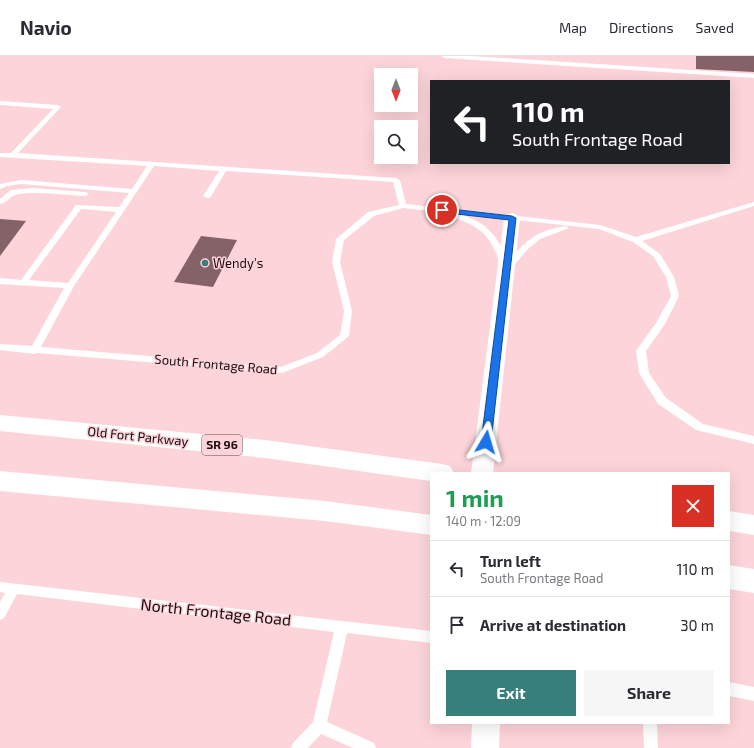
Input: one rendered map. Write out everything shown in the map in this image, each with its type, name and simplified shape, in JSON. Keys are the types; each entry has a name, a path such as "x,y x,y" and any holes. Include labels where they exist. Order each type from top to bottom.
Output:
{"main road":[{"name":"Old Fort Parkway","path":"0,423 265,449 435,472"},
{"path":"0,481 317,510 430,525"},
{"path":"730,521 754,525"},
{"path":"730,577 754,581"}],"street":[{"path":"482,472 512,218"},
{"path":"485,748 486,724"}],"lane":[{"path":"444,56 754,76"},
{"path":"0,103 58,107 13,155"},
{"path":"0,155 396,180 403,206"},
{"path":"34,350 70,286 152,164"},
{"path":"207,196 224,169"},
{"path":"0,187 5,184 21,182 134,191"},
{"path":"1,202 14,192 33,190 108,196 124,190"},
{"path":"636,240 754,204"},
{"name":"South Frontage Road","path":"0,348 282,370 320,355 344,336 348,312 336,262 340,239 371,214 403,206 600,227 636,240 656,254 670,277 675,296 660,324 641,351 644,373 662,401 700,427 754,440"},
{"path":"24,283 78,207 122,210"},
{"path":"442,210 473,221 492,235 506,269 532,239 548,230 581,225"},
{"path":"0,281 70,286"},
{"name":"North Frontage Road","path":"0,587 430,637"},
{"path":"0,614 13,589"},
{"path":"298,748 319,726 342,626"},
{"path":"730,689 754,694"},
{"path":"650,724 651,748"},
{"path":"319,726 369,748"}],"building":[{"path":"696,56 754,56 754,72 696,69"},
{"path":"0,219 26,221 0,256"},
{"path":"201,236 237,240 213,287 174,282"}],"place":[{"name":"Wendy's","path":"205,263"}],"route":[{"path":"442,210 512,218 486,442"}]}
